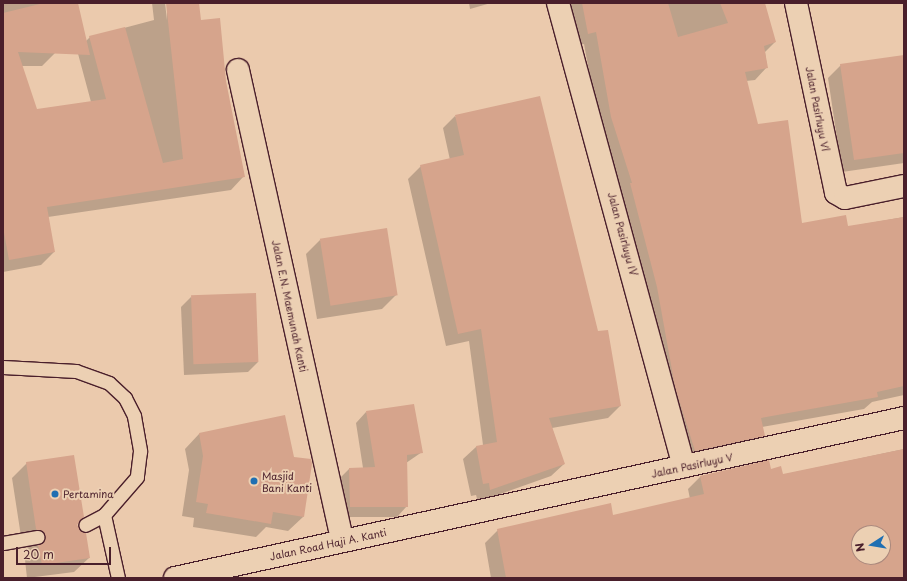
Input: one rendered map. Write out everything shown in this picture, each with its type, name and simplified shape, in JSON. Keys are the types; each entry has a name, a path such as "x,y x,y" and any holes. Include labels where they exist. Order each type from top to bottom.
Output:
{"street":[{"name":"Jalan Pasirluyu IV","path":"558,3 684,466"},
{"name":"Jalan Pasirluyu VI","path":"796,3 834,188 845,198 904,186"},
{"name":"Jalan E.N. Maemunah Kanti","path":"238,70 342,541"},
{"name":"Jalan Pasirluyu V","path":"480,511 904,418"},
{"name":"Jalan Road Haji A. Kanti","path":"175,578 480,511"}],"lane":[{"path":"3,367 76,371 108,383 125,398 134,416 140,451 136,477 104,515 85,525"},
{"path":"104,515 118,578"},
{"path":"3,543 37,537"}],"building":[{"path":"44,3 78,3 90,55 18,52 37,109 106,99 89,36 125,27 163,163 183,159 166,3 199,3 201,20 220,18 226,81 245,177 47,207 55,252 9,260 3,227 3,13"},
{"path":"582,3 668,3 678,37 728,23 720,3 765,3 776,42 764,46 768,68 745,72 758,124 788,120 802,223 846,215 848,226 904,217 904,386 877,392 878,397 761,418 765,436 695,451 675,387 657,287 630,183 632,183 611,117 596,32 588,34"},
{"path":"904,55 904,153 854,160 840,64"},
{"path":"540,96 598,331 608,330 621,406 549,418 565,464 490,490 489,483 483,484 476,446 497,442 481,329 458,334 420,165 464,155 455,115"},
{"path":"387,228 398,295 330,306 320,239"},
{"path":"256,293 258,362 193,364 191,295"},
{"path":"414,404 423,453 407,455 408,507 350,507 349,468 375,467 366,411"},
{"name":"Masjid Bani Kanti","path":"285,415 294,457 311,459 312,464 304,517 273,512 271,524 206,513 208,504 196,502 203,456 199,433"},
{"path":"904,449 904,578 506,578 497,529 611,503 613,515 704,494 700,476 769,460 771,469 781,466 783,474"},
{"name":"Pertamina","path":"74,455 84,517 77,525 86,533 90,558 42,565 38,545 45,536 36,529 26,462"}],"place":[{"name":"Masjid Bani Kanti","path":"254,481"},
{"name":"Pertamina","path":"55,494"}]}
